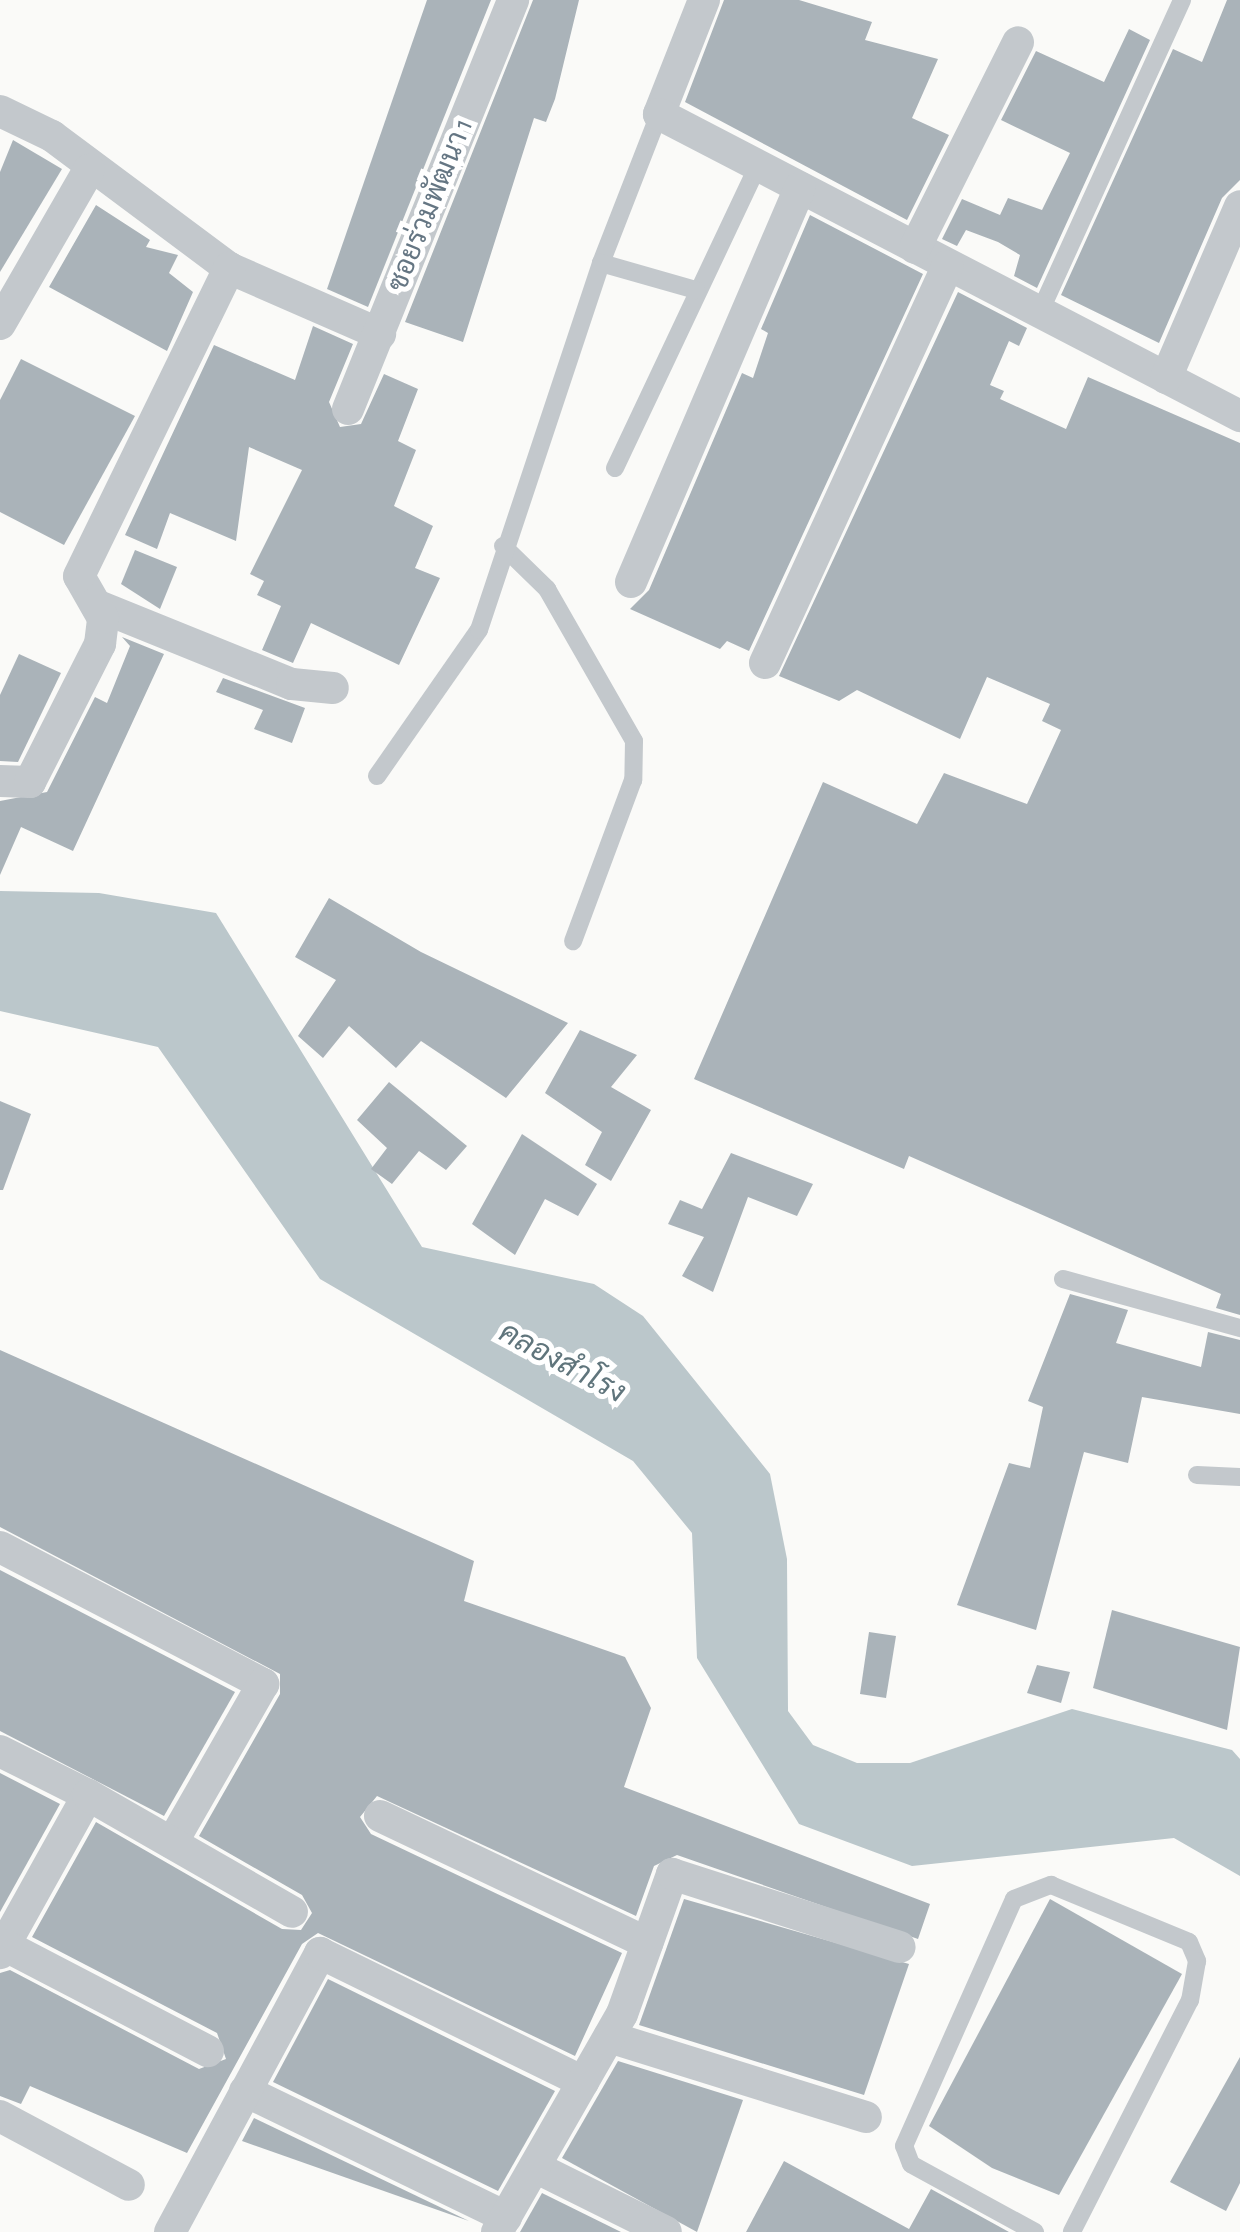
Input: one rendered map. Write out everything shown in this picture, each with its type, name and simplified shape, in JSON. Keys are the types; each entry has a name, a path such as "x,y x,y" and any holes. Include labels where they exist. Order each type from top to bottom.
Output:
{"street":[{"name":"ซอยร่วมพัฒนา 1","path":"348,409 512,0"},
{"path":"704,0 659,114 1240,416"},
{"path":"915,248 1018,42"},
{"path":"0,111 52,136 89,170 229,268 380,334"},
{"path":"0,324 89,170"},
{"path":"632,582 800,188"},
{"path":"1166,378 1240,206"},
{"path":"764,663 948,266"},
{"path":"0,782 30,782 100,644 96,605 79,576 229,268"},
{"path":"96,605 292,684 333,688"},
{"path":"0,1547 263,1684 172,1843"},
{"path":"0,1751 88,1795 292,1912"},
{"path":"88,1795 2,1949 208,2052"},
{"path":"380,1816 647,1943"},
{"path":"246,2090 501,2225 609,2037 672,1874 900,1947"},
{"path":"170,2232 320,1953 583,2082"},
{"path":"609,2037 866,2117"},
{"path":"0,2116 129,2185"},
{"path":"534,2166 666,2232"}],"lane":[{"path":"1039,314 1182,0"},
{"path":"377,776 479,630 503,546 601,263 659,114"},
{"path":"615,468 758,165"},
{"path":"601,263 696,290"},
{"path":"503,546 548,589 634,741 633,780 573,940"},
{"path":"1063,1280 1240,1328"},
{"path":"1197,1475 1240,1477"},
{"path":"1035,2232 912,2164 904,2146 1014,1900 1051,1885 1190,1942 1197,1960 1190,2000 1072,2232"}],"water":[{"name":"คลองสำโรง","path":"0,891 99,893 216,913 422,1247 594,1284 643,1316 770,1474 787,1559 788,1711 813,1745 857,1763 910,1763 1072,1709 1232,1750 1240,1759 1240,1876 1174,1838 912,1866 799,1824 697,1658 692,1533 633,1461 320,1279 158,1047 0,1011"}],"building":[{"path":"427,0 491,0 368,307 327,289"},
{"path":"533,0 579,0 555,99 546,122 534,118 463,342 405,322"},
{"path":"724,0 799,0 872,22 865,40 938,59 912,118 949,135 907,220 685,102"},
{"path":"1227,0 1240,0 1240,180 1222,198 1159,343 1061,295 1173,49 1202,62"},
{"path":"1129,29 1150,40 1037,288 1014,276 1020,255 998,242 966,230 957,246 942,239 962,199 1000,215 1008,198 1042,210 1070,153 1001,120 1036,51 1104,82"},
{"path":"13,140 62,169 0,272 0,172"},
{"path":"96,205 150,240 146,247 178,255 169,273 193,292 167,351 49,287"},
{"path":"810,215 923,274 749,651 727,641 720,649 630,609 649,590 742,373 753,378 768,333 761,329"},
{"path":"958,292 1027,328 1019,346 1009,341 990,385 1004,391 1000,399 1066,429 1088,377 1240,443 1240,1315 1216,1308 1221,1294 909,1156 904,1169 694,1079 823,782 917,824 944,773 1027,804 1061,730 1042,721 1050,704 987,677 960,739 857,690 839,701 779,676"},
{"path":"313,326 353,344 329,402 340,427 361,424 384,374 418,389 398,441 416,450 394,506 433,526 415,568 440,578 399,665 311,623 293,663 262,650 281,606 257,595 264,581 250,574 302,470 249,447 236,541 170,513 157,549 125,535 214,345 295,380"},
{"path":"21,359 135,416 64,545 0,512 0,400"},
{"path":"135,550 177,567 160,609 121,584"},
{"path":"122,637 164,654 73,851 21,827 0,875 0,801 47,792 95,697 107,703 130,646"},
{"path":"19,654 61,673 18,762 0,761 0,695"},
{"path":"223,678 305,708 292,743 254,729 263,710 216,692"},
{"path":"329,898 421,952 568,1023 506,1098 421,1041 396,1068 349,1026 323,1058 298,1036 336,980 295,957"},
{"path":"580,1030 637,1055 611,1087 651,1110 611,1181 585,1165 602,1132 545,1093"},
{"path":"389,1082 467,1146 446,1170 419,1151 392,1184 371,1169 387,1148 357,1120"},
{"path":"0,1101 31,1114 3,1190 0,1190"},
{"path":"522,1134 597,1184 578,1216 545,1199 515,1255 472,1224"},
{"path":"731,1153 813,1184 797,1216 748,1197 713,1292 682,1276 704,1237 668,1224 680,1200 702,1209"},
{"path":"1070,1294 1128,1310 1116,1343 1201,1367 1208,1332 1240,1340 1240,1414 1142,1397 1128,1463 1084,1452 1036,1630 957,1605 1009,1463 1030,1468 1043,1407 1028,1401"},
{"path":"0,1350 474,1561 464,1601 625,1657 651,1708 624,1787 930,1904 918,1939 677,1855 654,1866 636,1916 377,1796 360,1817 371,1834 622,1953 575,2056 318,1933 302,1944 187,2153 30,2086 21,2104 0,2096 0,1973 10,1970 199,2069 226,2059 217,2033 32,1937 96,1822 282,1929 301,1930 312,1913 302,1895 199,1836 280,1694 280,1674 0,1527"},
{"path":"0,1570 235,1692 164,1816 0,1731"},
{"path":"1112,1610 1240,1647 1227,1730 1093,1688"},
{"path":"869,1632 896,1636 886,1698 860,1694"},
{"path":"1037,1665 1070,1672 1061,1703 1027,1693"},
{"path":"0,1773 60,1804 0,1912"},
{"path":"684,1899 909,1964 864,2095 639,2025"},
{"path":"1050,1899 1182,1974 1059,2195 992,2168 929,2126"},
{"path":"328,1979 555,2091 498,2191 273,2082"},
{"path":"1240,2057 1240,2183 1226,2211 1170,2182"},
{"path":"618,2061 743,2100 697,2232 562,2158"},
{"path":"254,2118 469,2221 242,2141"},
{"path":"784,2161 909,2229 931,2189 1009,2232 746,2232"},
{"path":"542,2193 621,2232 520,2232"}]}
